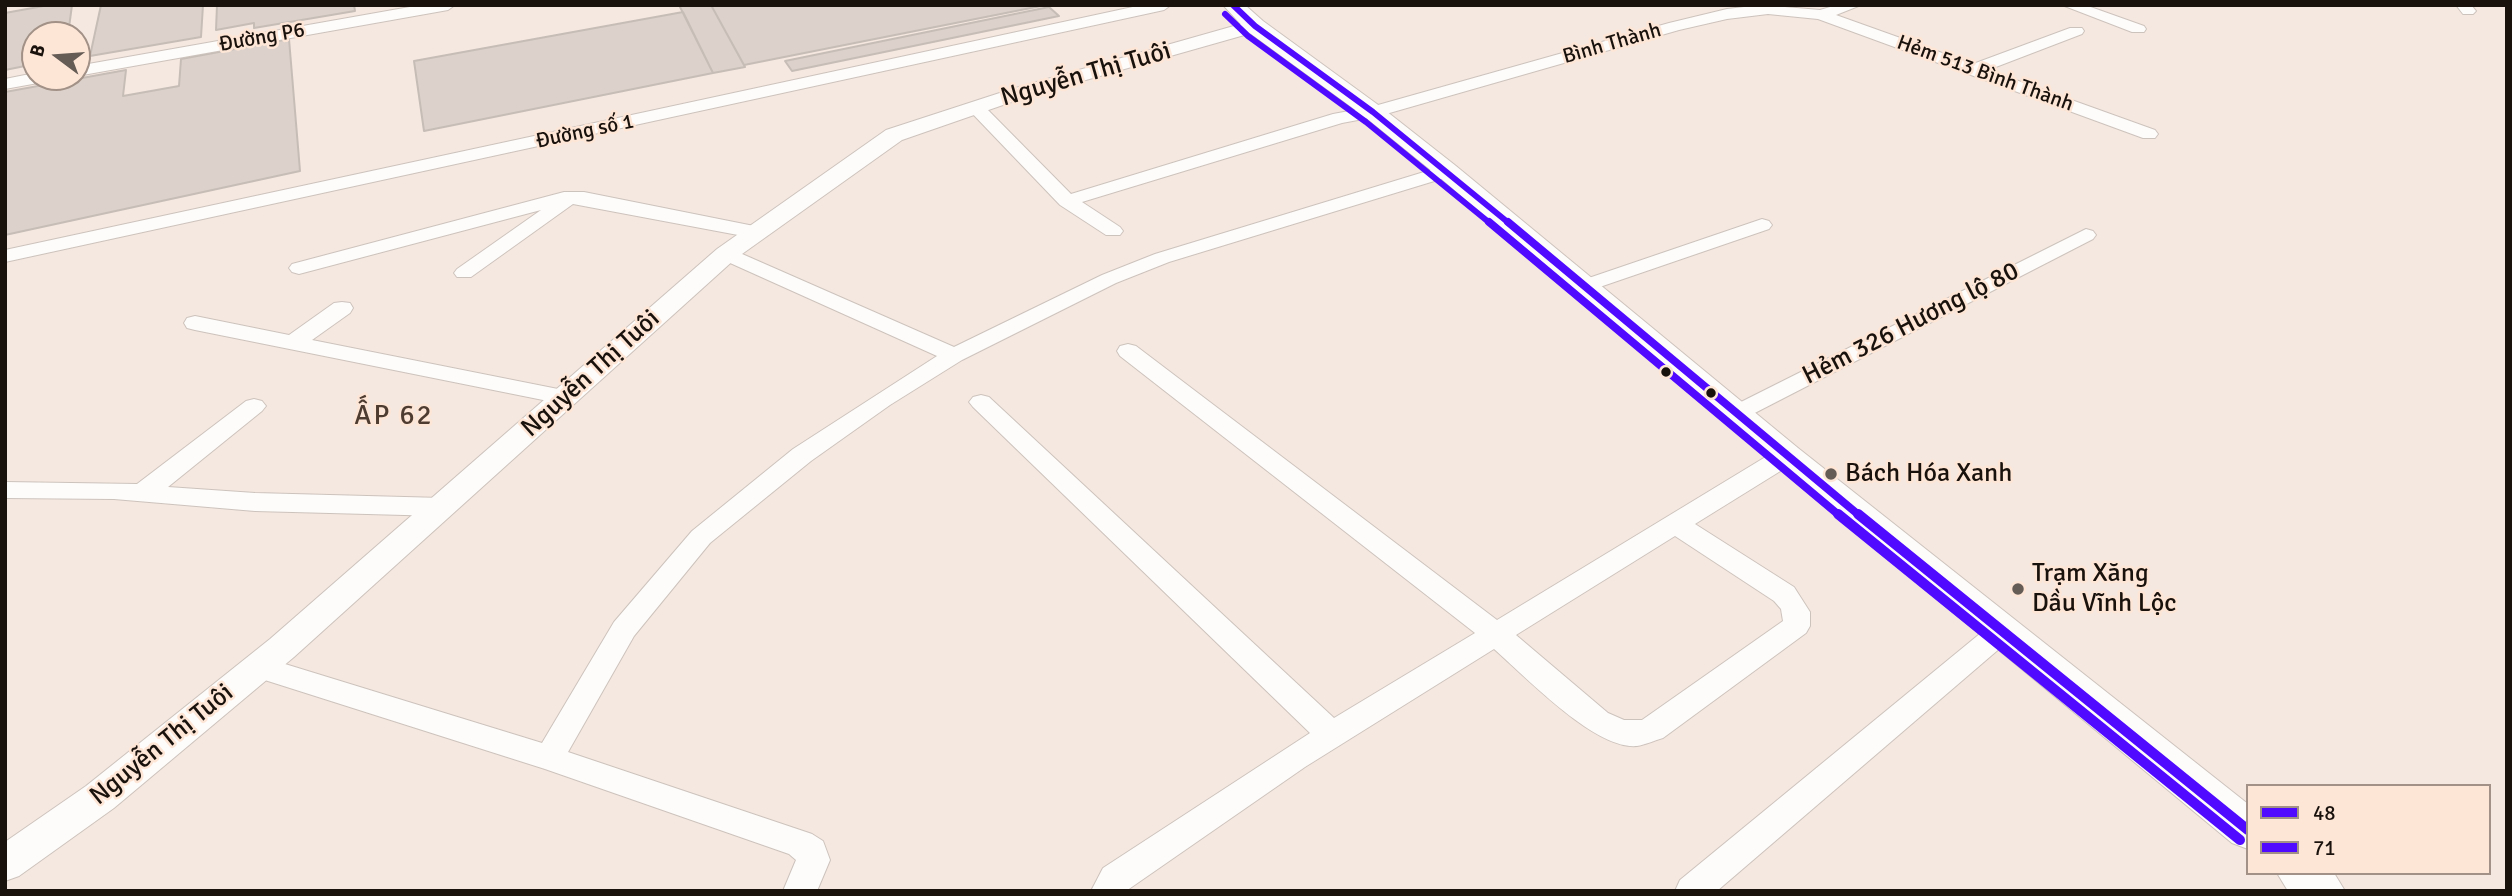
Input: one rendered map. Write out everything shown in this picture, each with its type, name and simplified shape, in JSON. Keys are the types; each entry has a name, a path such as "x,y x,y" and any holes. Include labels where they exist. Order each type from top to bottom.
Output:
{"main road":[{"path":"1233,5 1255,26 1373,112 1447,172 1786,456 2246,828"},
{"path":"2302,875 2322,891"}],"street":[{"name":"Đường P6","path":"91,69 448,5"},
{"name":"Đường số 1","path":"5,256 1164,5"},
{"name":"Bình Thành","path":"1067,201 1339,118 1373,112 1670,27 1727,14 1768,9 1821,15 1854,5"},
{"path":"2069,5 2138,29"},
{"name":"Hẻm 513 Bình Thành","path":"1821,15 1976,69 2149,134"},
{"name":"Nguyễn Thị Tuôi","path":"5,864 100,797 259,667 726,254 894,135 975,108 1255,26"},
{"path":"1976,69 2076,31"},
{"path":"975,108 1067,201 1113,231"},
{"path":"549,758 624,629 701,537 802,455 954,355 1109,279 1162,258 1447,172"},
{"path":"299,268 468,222 573,198 643,208 754,232"},
{"path":"464,273 573,198"},
{"path":"1584,286 1762,225"},
{"name":"Hẻm 326 Hương lộ 80","path":"1737,413 2086,235"},
{"path":"726,254 954,355"},
{"path":"294,342 342,308"},
{"path":"195,323 563,397"},
{"path":"1128,351 1496,635 1597,721 1619,731 1636,734 1652,729 1796,626 1798,616 1793,604 1784,594 1676,524"},
{"path":"981,402 1332,735"},
{"path":"143,493 254,406"},
{"path":"1108,891 1115,878 1332,735 1786,456"},
{"path":"5,490 143,493 255,502 442,507"},
{"path":"1692,891 2003,630"},
{"path":"259,667 549,758 800,844 811,851 813,860 800,891"}],"building":[{"path":"49,5 72,5 70,21 21,21 21,67 5,70 5,13"},
{"path":"101,5 203,5 201,37 91,56"},
{"path":"217,5 354,5 355,11 254,28 254,23 216,30"},
{"path":"679,5 711,5 745,67 713,73"},
{"path":"711,5 1040,5 1041,6 744,65"},
{"path":"1049,7 1059,16 792,71 785,61"},
{"path":"683,12 713,73 424,131 414,61"},
{"path":"289,39 300,171 5,235 5,92 21,89 91,91 91,76 126,70 123,96 179,86 181,59"}],"transit line":[{"name":"48","path":"1233,5 1255,26 1373,112 1447,171 1786,456 2246,828"},
{"name":"71","path":"1225,14 1248,36 1366,122 1439,180 1778,466 2240,840"}],"place":[{"name":"Bách Hóa Xanh","path":"1831,474"},
{"name":"Trạm Xăng Dầu Vĩnh Lộc","path":"2018,589"}],"district":[{"name":"ẤP 62","path":"394,417"}]}
